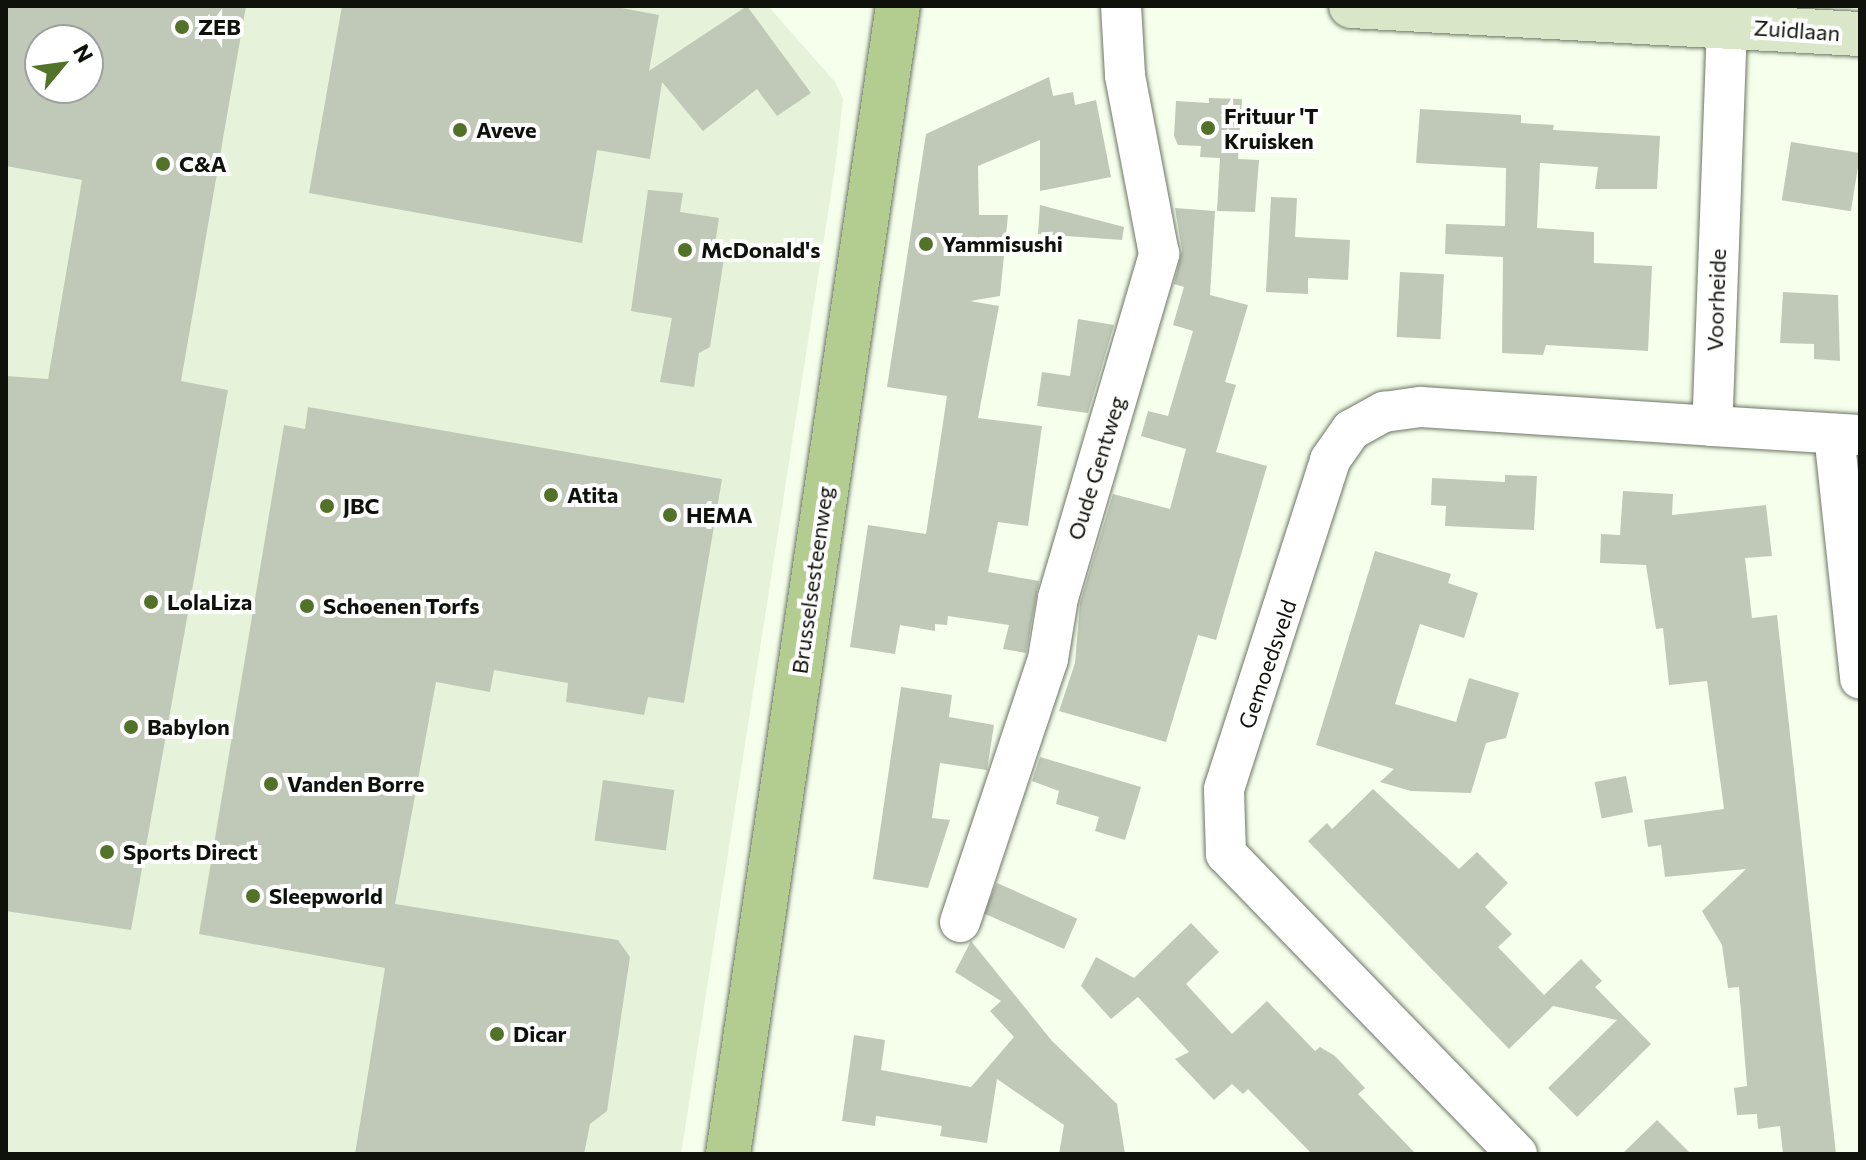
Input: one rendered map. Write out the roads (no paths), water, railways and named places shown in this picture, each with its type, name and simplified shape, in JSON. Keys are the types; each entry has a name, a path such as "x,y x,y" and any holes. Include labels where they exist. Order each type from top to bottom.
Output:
{"main road":[{"name":"Brusselsesteenweg","path":"728,1154 898,6"},
{"name":"Zuidlaan","path":"1351,6 1860,34"}],"street":[{"name":"Oude Gentweg","path":"960,922 1048,659 1058,598 1159,254 1125,75 1121,6"},
{"name":"Voorheide","path":"1712,426 1727,25"},
{"name":"Gemoedsveld","path":"1517,1154 1226,854 1224,789 1330,460 1351,430 1384,412 1421,407 1712,426"},
{"path":"1712,426 1847,435 1860,679"}],"place":[{"name":"ZEB","path":"182,27"},
{"name":"Frituur 'T Kruisken","path":"1208,128"},
{"name":"Aveve","path":"460,130"},
{"name":"C&A","path":"163,164"},
{"name":"Yammisushi","path":"926,244"},
{"name":"McDonald's","path":"685,250"},
{"name":"Atita","path":"551,495"},
{"name":"JBC","path":"327,506"},
{"name":"HEMA","path":"670,515"},
{"name":"LolaLiza","path":"151,602"},
{"name":"Schoenen Torfs","path":"307,606"},
{"name":"Babylon","path":"131,727"},
{"name":"Vanden Borre","path":"271,784"},
{"name":"Sports Direct","path":"107,852"},
{"name":"Sleepworld","path":"253,896"},
{"name":"Dicar","path":"497,1034"}]}
